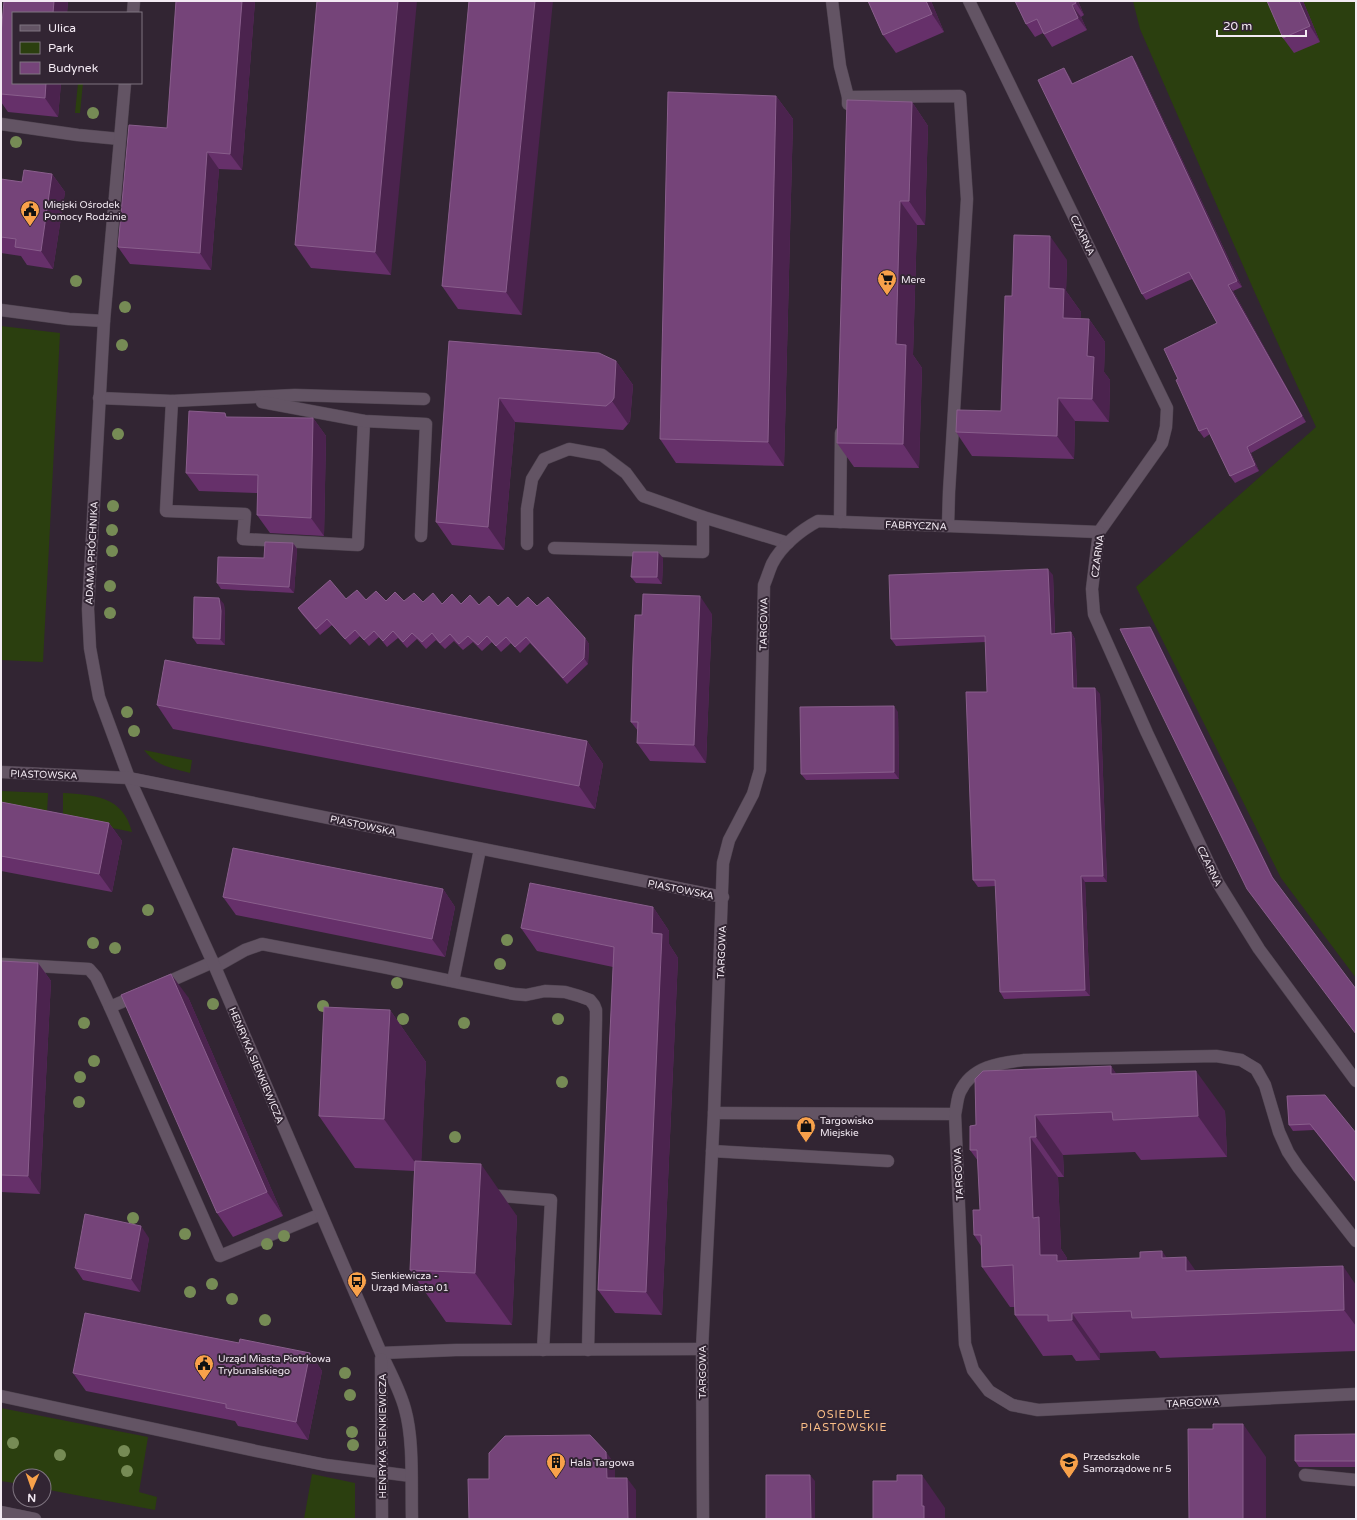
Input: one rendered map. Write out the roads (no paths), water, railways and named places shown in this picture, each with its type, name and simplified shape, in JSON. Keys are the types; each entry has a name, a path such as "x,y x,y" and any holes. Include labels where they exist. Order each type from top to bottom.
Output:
{"street":[{"path":"132,12 134,1"},
{"path":"832,1 840,66 848,97 848,112"},
{"name":"CZARNA","path":"969,1 1167,408 1166,427 1162,443 1099,532 1092,589 1094,614 1151,741 1218,883 1259,949 1356,1081"},
{"name":"ADAMA PRÓCHNIKA","path":"125,84 104,321 88,625 98,697 129,778"},
{"path":"848,97 960,96 967,199 948,526"},
{"path":"1,124 78,136 120,140"},
{"path":"1,310 69,319 104,321"},
{"path":"99,398 172,401 295,396 424,398"},
{"path":"241,398 364,421 426,424 421,536"},
{"path":"172,401 166,510 245,514 243,539 358,545 364,421"},
{"path":"840,522 841,421"},
{"path":"526,544 527,509 532,479 544,459 569,449 602,455 626,473 642,496 703,517 788,543"},
{"path":"554,548 703,552 703,517"},
{"name":"FABRYCZNA","path":"764,585 773,562 788,543 804,528 818,521 1099,532"},
{"name":"TARGOWA","path":"703,1519 702,1349 714,1113 723,897 723,863 725,851 732,832 753,794 760,770 764,585"},
{"name":"PIASTOWSKA","path":"1,772 129,778 723,897"},
{"name":"HENRYKA SIENKIEWICZA","path":"129,778 214,964 400,1394 406,1410 409,1427 412,1476 412,1519"},
{"path":"454,981 480,849"},
{"path":"110,1007 262,944 514,994 526,995 545,991 565,992 590,1000 596,1010 596,1020 588,1350"},
{"path":"1,964 89,969 96,977 220,1256 321,1214"},
{"name":"TARGOWA","path":"1356,1241 1298,1168 1288,1152 1279,1132 1262,1078 1256,1069 1241,1060 1216,1056 1024,1060 993,1064 973,1075 960,1092 955,1114 965,1344 973,1370 989,1391 1012,1406 1038,1410 1356,1394"},
{"path":"714,1113 955,1114"},
{"path":"712,1152 888,1161"},
{"path":"476,1195 551,1200 543,1350"},
{"path":"381,1353 456,1350 702,1349"},
{"name":"HENRYKA SIENKIEWICZA","path":"381,1353 382,1519"},
{"path":"1,1396 256,1451 382,1473 412,1476"},
{"path":"1305,1475 1356,1480"},
{"path":"1,1512 34,1519"}],"place":[{"name":"Miejski Ośrodek Pomocy Rodzinie","path":"30,227"},
{"name":"Mere","path":"887,296"},
{"name":"Targowisko Miejskie","path":"806,1143"},
{"name":"Sienkiewicza - Urząd Miasta 01","path":"357,1298"},
{"name":"Urząd Miasta Piotrkowa Trybunalskiego","path":"204,1381"},
{"name":"Hala Targowa","path":"556,1479"},
{"name":"Przedszkole Samorządowe nr 5","path":"1069,1479"}],"district":[{"name":"OSIEDLE PIASTOWSKIE","path":"844,1420"}]}
